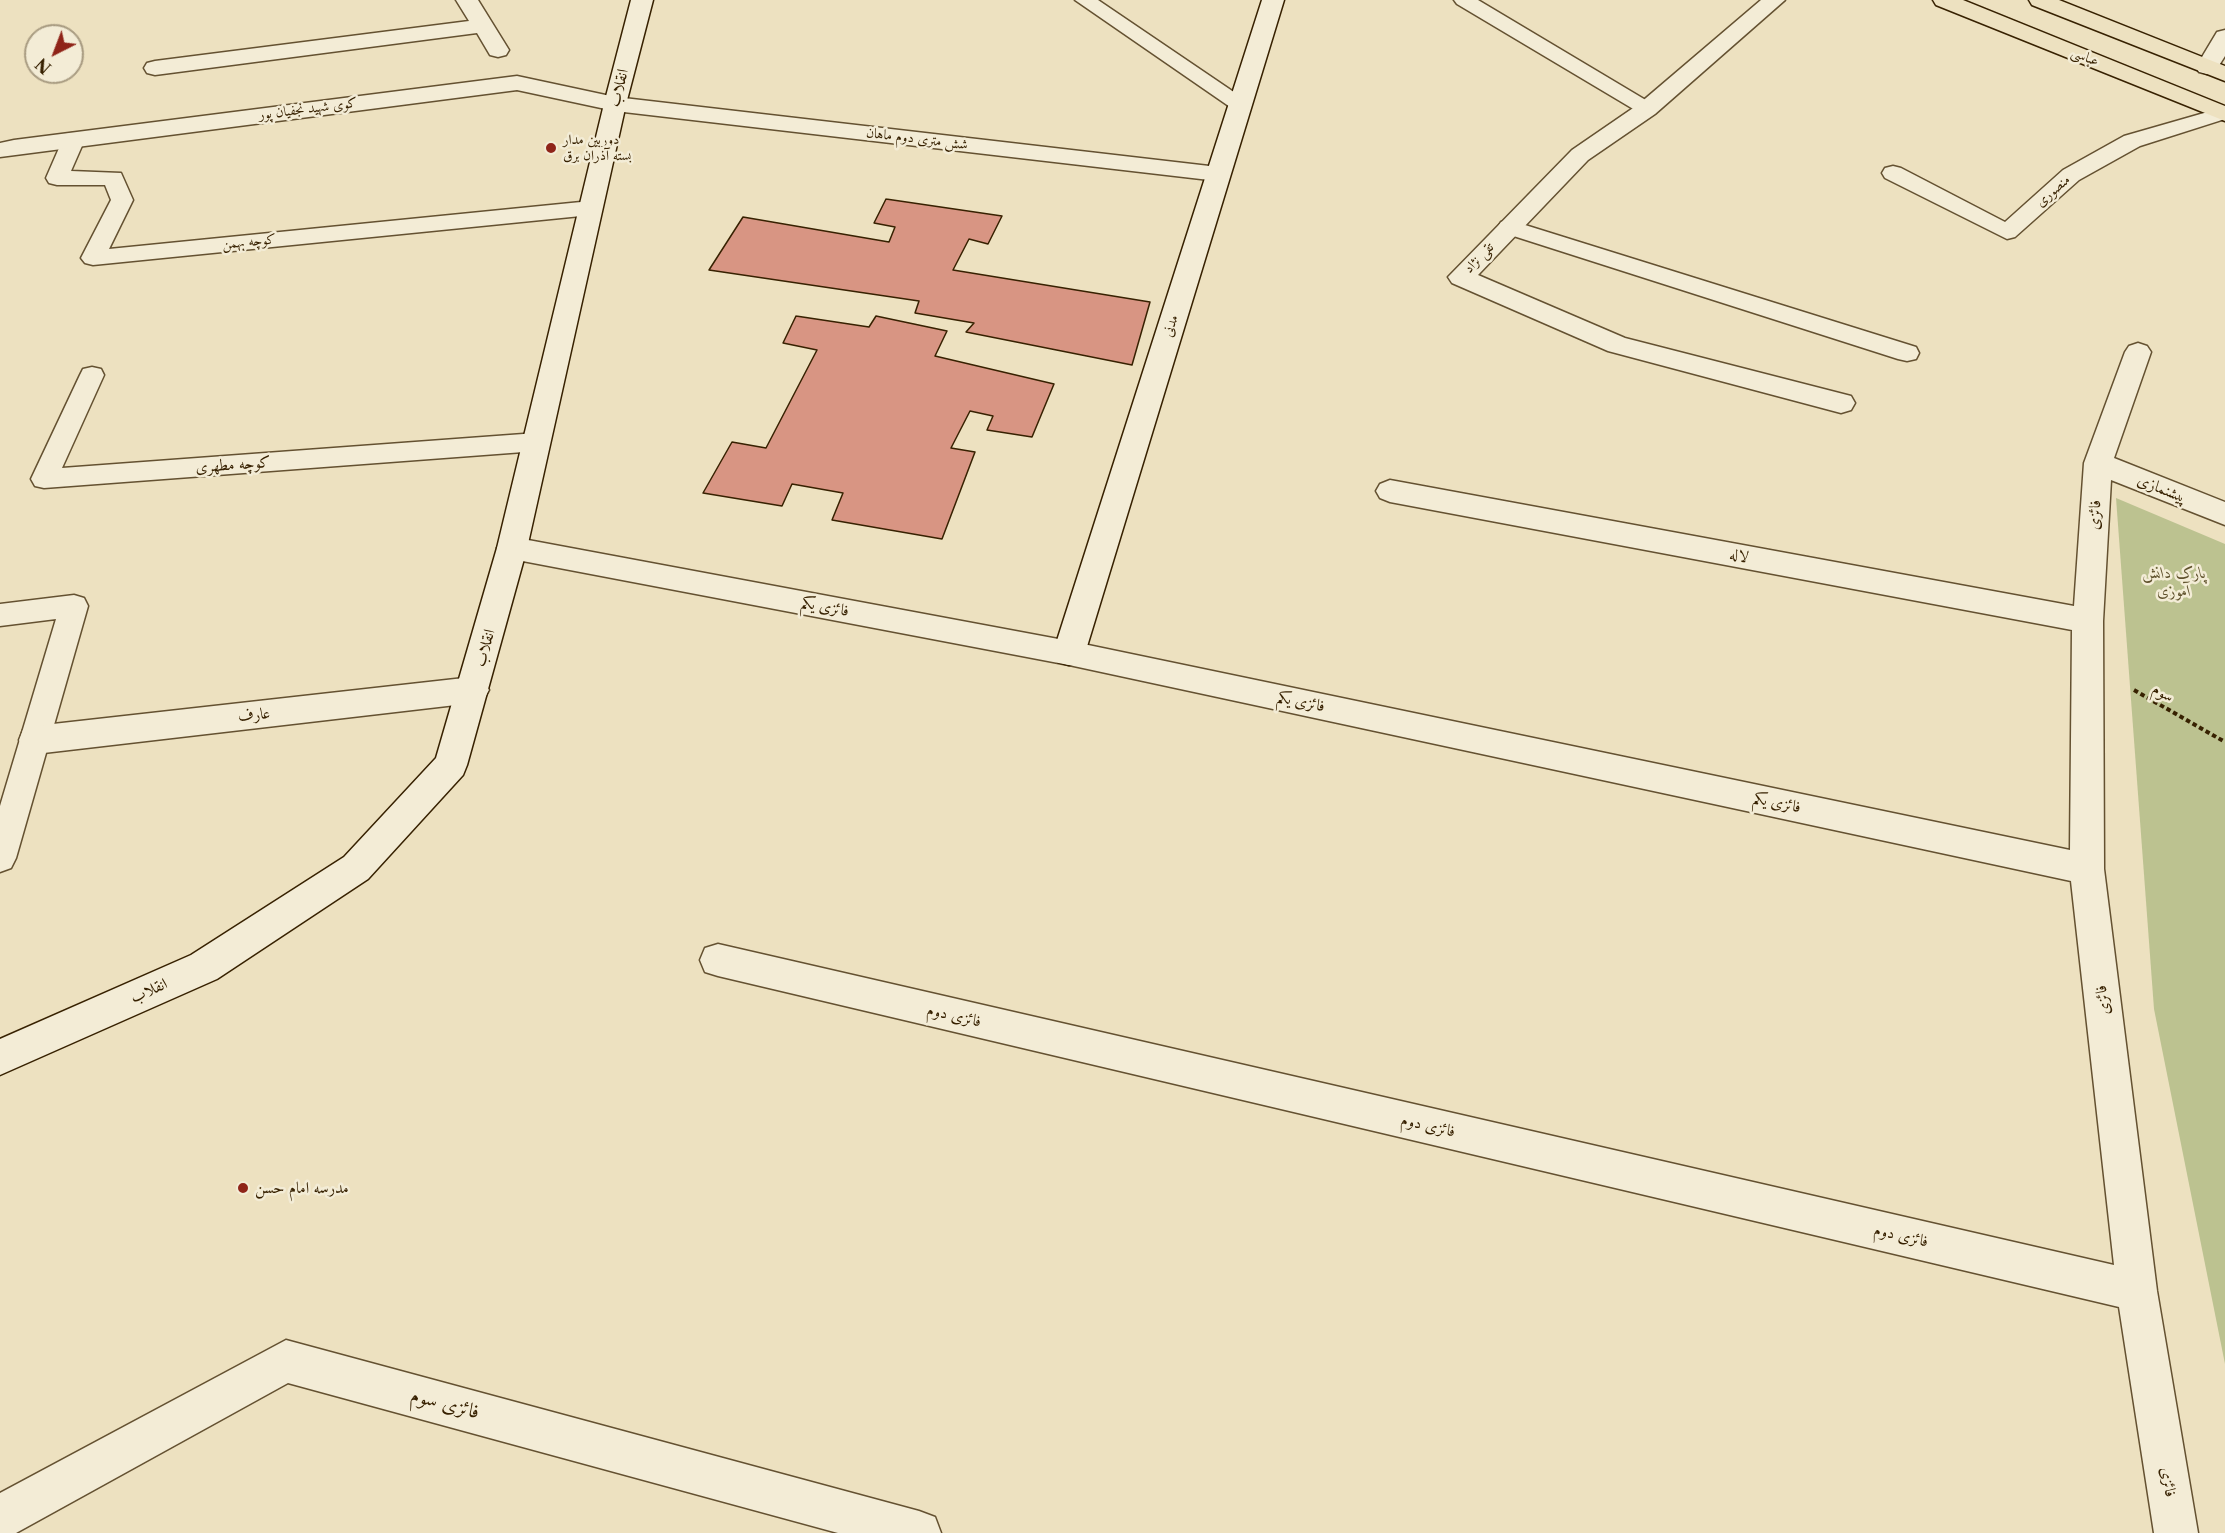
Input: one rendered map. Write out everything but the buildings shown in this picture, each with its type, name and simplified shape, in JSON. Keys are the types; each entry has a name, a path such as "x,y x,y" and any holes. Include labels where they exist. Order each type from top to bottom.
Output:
{"main road":[{"name":"عباسى","path":"1944,0 2224,113"},
{"path":"2040,0 2216,70"}],"street":[{"path":"467,0 498,50"},
{"name":"انقلاب","path":"0,1057 204,967 356,868 451,765 512,548 615,104 642,0"},
{"name":"مدنی","path":"1069,653 1273,0"},
{"name":"تقی نژاد","path":"1774,0 1647,109 1580,155 1461,277 1617,345 1841,403"},
{"path":"155,68 483,26"},
{"path":"2216,70 2225,37"},
{"name":"کوی شهید نجفیان پور","path":"0,150 517,83 615,104"},
{"name":"شش متری دوم ماهان","path":"615,104 1218,174"},
{"name":"فائزی","path":"2138,352 2098,463 2088,621 2087,869 2137,1291 2176,1533"},
{"name":"پیشنمازی","path":"2098,463 2225,514"},
{"name":"لاله","path":"1390,491 2088,621"},
{"name":"فائزی یکم","path":"512,548 1069,653 2087,869"},
{"name":"عارف","path":"34,740 473,690"},
{"name":"فائزی دوم","path":"718,960 2137,1291"},
{"name":"فائزی سوم","path":"0,1517 286,1361 919,1533"}],"lane":[{"path":"1085,0 1240,105"},
{"path":"1464,0 1647,109"},
{"name":"منصوری","path":"1893,173 2007,232 2071,175 2132,141 2224,113"},
{"name":"کوچه بهمن","path":"74,139 57,178 112,178 122,200 93,258 591,208"},
{"path":"1509,227 1907,353"},
{"name":"کوچه مطهری","path":"92,375 44,479 537,442"},
{"path":"0,615 74,606 0,858"}],"path":[{"name":"سوم","path":"2089,665 2225,742"}],"green space":[{"name":"پارک دانش آموزی","path":"2116,498 2225,544 2225,1364 2154,1009"}],"place":[{"name":"دوربین مدار بسته آذران برق","path":"551,148"},
{"name":"مدرسه امام حسن","path":"243,1188"}]}
